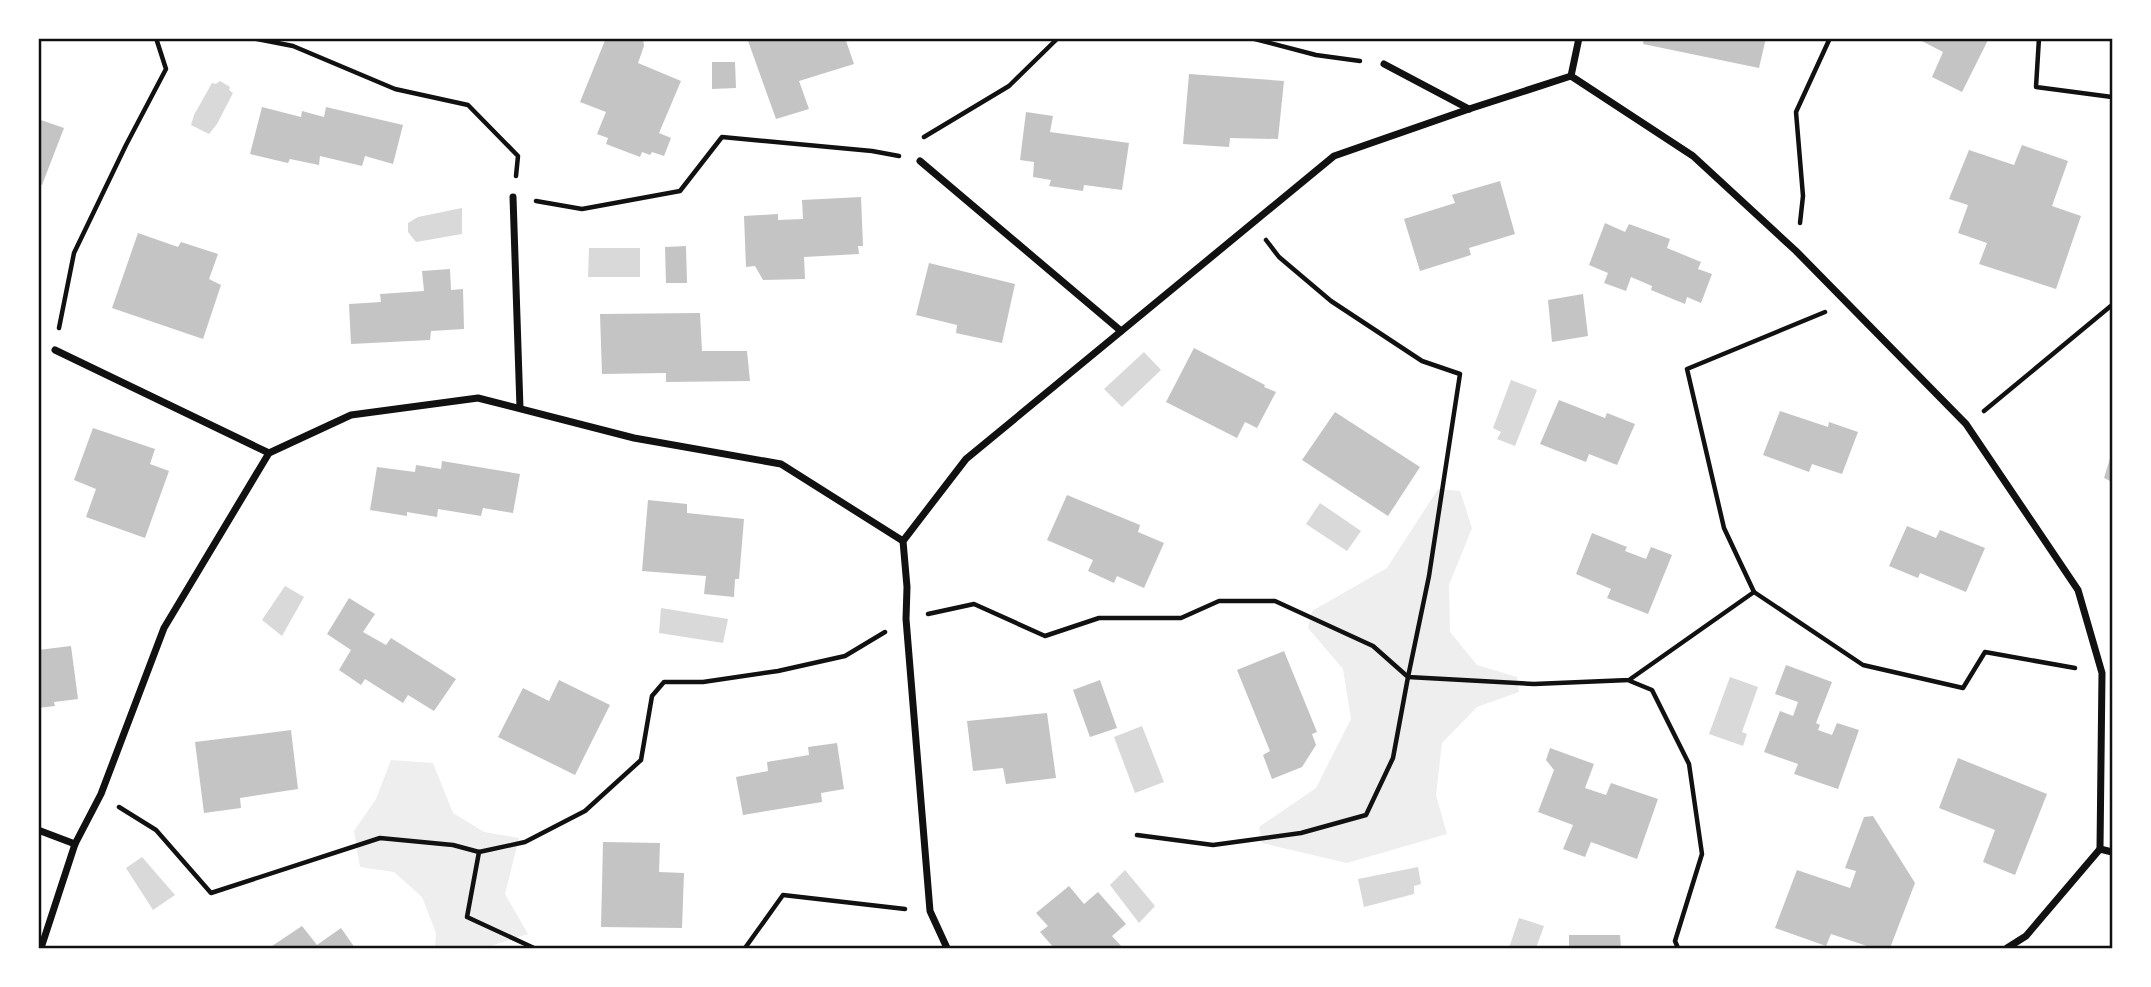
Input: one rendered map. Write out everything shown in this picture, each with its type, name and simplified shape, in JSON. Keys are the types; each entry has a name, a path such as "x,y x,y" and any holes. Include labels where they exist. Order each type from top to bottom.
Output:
{"street":[{"path":"1571,76 1579,38"},
{"path":"1384,64 1469,109"},
{"path":"947,948 930,911 902,541 966,459 1334,156 1571,76"},
{"path":"1571,76 1693,156 1796,251 1966,424 2078,590 2102,673 2100,849 2026,936 2007,948"},
{"path":"920,161 1121,331"},
{"path":"513,197 520,408"},
{"path":"55,350 269,453"},
{"path":"41,948 75,844 101,794 164,628 269,453 351,415 478,398 634,438 781,464 902,541"},
{"path":"38,831 75,844"},
{"path":"2100,849 2112,852"}],"path":[{"path":"55,350 74,253 166,69 156,38"},
{"path":"253,38 292,46 396,89 468,105 518,156 513,197 582,209 680,191 722,137 872,151"},
{"path":"920,161 920,140 1009,86 1058,38"},
{"path":"1251,38 1316,55 1384,64"},
{"path":"1796,251 1803,196 1797,112 1830,38"},
{"path":"2039,38 2036,87 2112,97"},
{"path":"1137,835 1213,845 1301,833 1366,815 1393,758 1429,576 1460,374 1422,360 1331,301 1279,257 1253,222"},
{"path":"1846,304 1686,369 1724,528 1754,592 1863,665 1963,688 1985,652 2102,673"},
{"path":"1966,424 2005,395 2112,305"},
{"path":"1629,680 1754,592"},
{"path":"101,794 156,830 211,893 380,838 453,845 479,852 525,842 585,811 641,760 652,696 664,682 703,682 778,671 845,656 906,619 974,604 1045,636 1099,618 1181,618 1219,601 1275,601 1373,646 1408,677 1534,684 1629,680 1652,690 1689,764 1702,854 1675,941 1678,948"},
{"path":"479,852 467,917 534,948"},
{"path":"745,948 783,895 930,911"}],"shaded area":[{"path":"220,81 230,87 229,90 233,93 209,134 191,125 212,83"},
{"path":"462,208 462,234 416,242 408,232 408,223 418,217"},
{"path":"589,248 640,248 640,277 588,277"},
{"path":"1144,352 1161,370 1122,407 1104,389"},
{"path":"1511,380 1537,390 1515,446 1497,439 1501,432 1493,428"},
{"path":"1438,489 1460,491 1472,528 1449,585 1450,632 1477,665 1517,677 1519,692 1477,707 1442,743 1436,795 1447,834 1347,863 1262,843 1259,827 1316,788 1351,719 1343,669 1308,628 1312,611 1387,568"},
{"path":"1320,503 1361,531 1347,551 1306,524"},
{"path":"285,586 304,597 282,636 262,620"},
{"path":"661,608 728,619 723,643 659,633"},
{"path":"1730,677 1758,687 1742,732 1747,734 1743,746 1709,734"},
{"path":"1142,726 1164,782 1135,793 1114,737"},
{"path":"391,760 433,763 453,813 484,832 519,838 505,894 528,934 484,948 435,948 436,933 422,897 394,872 360,867 354,831 376,799"},
{"path":"142,857 175,895 153,910 126,868"},
{"path":"1418,867 1421,884 1414,886 1414,894 1364,907 1358,879"},
{"path":"1125,870 1155,906 1139,923 1110,885"},
{"path":"1519,918 1544,926 1536,948 1509,948"}],"building":[{"path":"606,38 643,38 644,46 638,63 681,81 659,133 671,138 664,156 642,152 640,157 606,144 608,138 597,134 606,112 580,102"},
{"path":"747,38 845,38 854,64 799,81 809,109 776,119"},
{"path":"1644,38 1766,38 1759,68 1643,44"},
{"path":"1916,38 1989,38 1962,92 1932,77 1943,52"},
{"path":"712,62 735,62 736,88 712,89"},
{"path":"1189,74 1284,81 1278,139 1230,138 1229,147 1183,144"},
{"path":"262,107 301,117 302,111 324,117 326,107 403,125 393,164 365,156 362,166 320,156 319,165 290,159 288,163 250,154"},
{"path":"1026,112 1053,116 1050,132 1129,143 1122,190 1084,185 1083,191 1049,186 1051,180 1033,177 1034,162 1020,160"},
{"path":"38,119 64,128 42,185 38,183"},
{"path":"2022,145 2068,161 2052,206 2081,216 2056,289 1979,264 1987,243 1958,233 1968,205 1949,199 1969,150 2014,165"},
{"path":"1500,181 1515,234 1469,248 1471,255 1420,271 1404,219 1455,203 1452,195"},
{"path":"861,197 863,246 858,246 859,254 804,257 805,279 763,280 755,266 746,267 744,216 778,214 778,220 803,219 802,200"},
{"path":"1605,223 1625,232 1629,224 1670,239 1667,248 1701,262 1698,269 1712,274 1701,303 1687,297 1685,304 1651,290 1652,286 1631,277 1626,291 1604,283 1608,273 1589,265"},
{"path":"138,233 178,247 181,242 218,254 209,279 221,285 203,339 112,308"},
{"path":"686,246 687,283 666,283 665,247"},
{"path":"929,263 1015,284 1002,343 956,333 957,325 916,315"},
{"path":"450,269 451,290 463,289 464,329 431,331 430,340 351,344 349,304 381,302 380,294 424,291 422,271"},
{"path":"1583,294 1588,336 1552,342 1548,300"},
{"path":"700,313 702,351 747,351 750,381 666,382 666,373 602,374 600,314"},
{"path":"1194,348 1276,392 1257,428 1245,422 1237,438 1166,402"},
{"path":"1559,400 1605,418 1607,413 1635,424 1617,465 1589,454 1586,462 1540,444"},
{"path":"1780,411 1828,427 1829,422 1858,432 1842,474 1812,464 1809,472 1763,455"},
{"path":"1335,412 1420,467 1388,516 1302,460"},
{"path":"93,428 155,449 150,464 169,471 145,538 86,517 96,489 74,480"},
{"path":"2112,452 2112,482 2104,478"},
{"path":"442,461 520,474 513,513 483,508 481,516 438,509 437,517 407,512 407,516 370,510 377,467 415,472 416,465 441,469"},
{"path":"1067,495 1140,525 1138,532 1164,543 1144,588 1117,576 1114,583 1088,571 1093,560 1047,540"},
{"path":"648,500 687,504 687,513 744,519 739,579 735,579 734,597 704,594 706,576 642,571"},
{"path":"1907,526 1936,538 1940,530 1985,548 1966,592 1920,573 1918,578 1889,566"},
{"path":"1592,533 1627,547 1625,551 1646,559 1651,547 1672,555 1648,614 1607,598 1611,589 1576,574"},
{"path":"349,598 375,614 363,632 386,645 391,638 456,679 434,711 408,695 403,703 365,679 361,685 339,670 351,650 327,634"},
{"path":"71,646 78,699 54,702 55,706 38,708 38,650"},
{"path":"1284,651 1317,732 1312,734 1316,745 1302,767 1272,779 1263,755 1270,751 1237,670"},
{"path":"1786,665 1832,682 1816,723 1820,725 1818,730 1832,735 1837,723 1859,730 1838,789 1794,774 1798,764 1764,752 1780,711 1793,716 1798,702 1775,694"},
{"path":"559,680 610,705 575,775 498,737 523,688 549,701"},
{"path":"1100,680 1117,728 1090,737 1073,690"},
{"path":"1047,713 1056,778 1006,784 1003,768 973,771 967,721"},
{"path":"291,730 298,789 240,798 241,808 204,813 195,742"},
{"path":"837,743 844,789 821,793 822,802 743,815 736,777 768,771 767,762 809,755 808,747"},
{"path":"1550,748 1594,764 1585,788 1606,795 1611,783 1658,799 1637,859 1591,842 1585,857 1563,849 1573,825 1538,812 1554,770 1546,760"},
{"path":"1958,758 2047,794 2015,875 1983,862 1995,830 1939,808"},
{"path":"1873,816 1915,883 1890,948 1873,948 1831,934 1826,946 1775,928 1797,870 1850,888 1856,871 1845,868 1864,817"},
{"path":"603,842 660,843 659,872 684,873 682,928 601,927"},
{"path":"1069,886 1084,904 1098,892 1126,924 1112,936 1123,948 1054,948 1040,932 1048,926 1036,913"},
{"path":"302,926 317,945 341,928 355,948 269,948"},
{"path":"1569,935 1620,935 1621,948 1569,948"}]}
